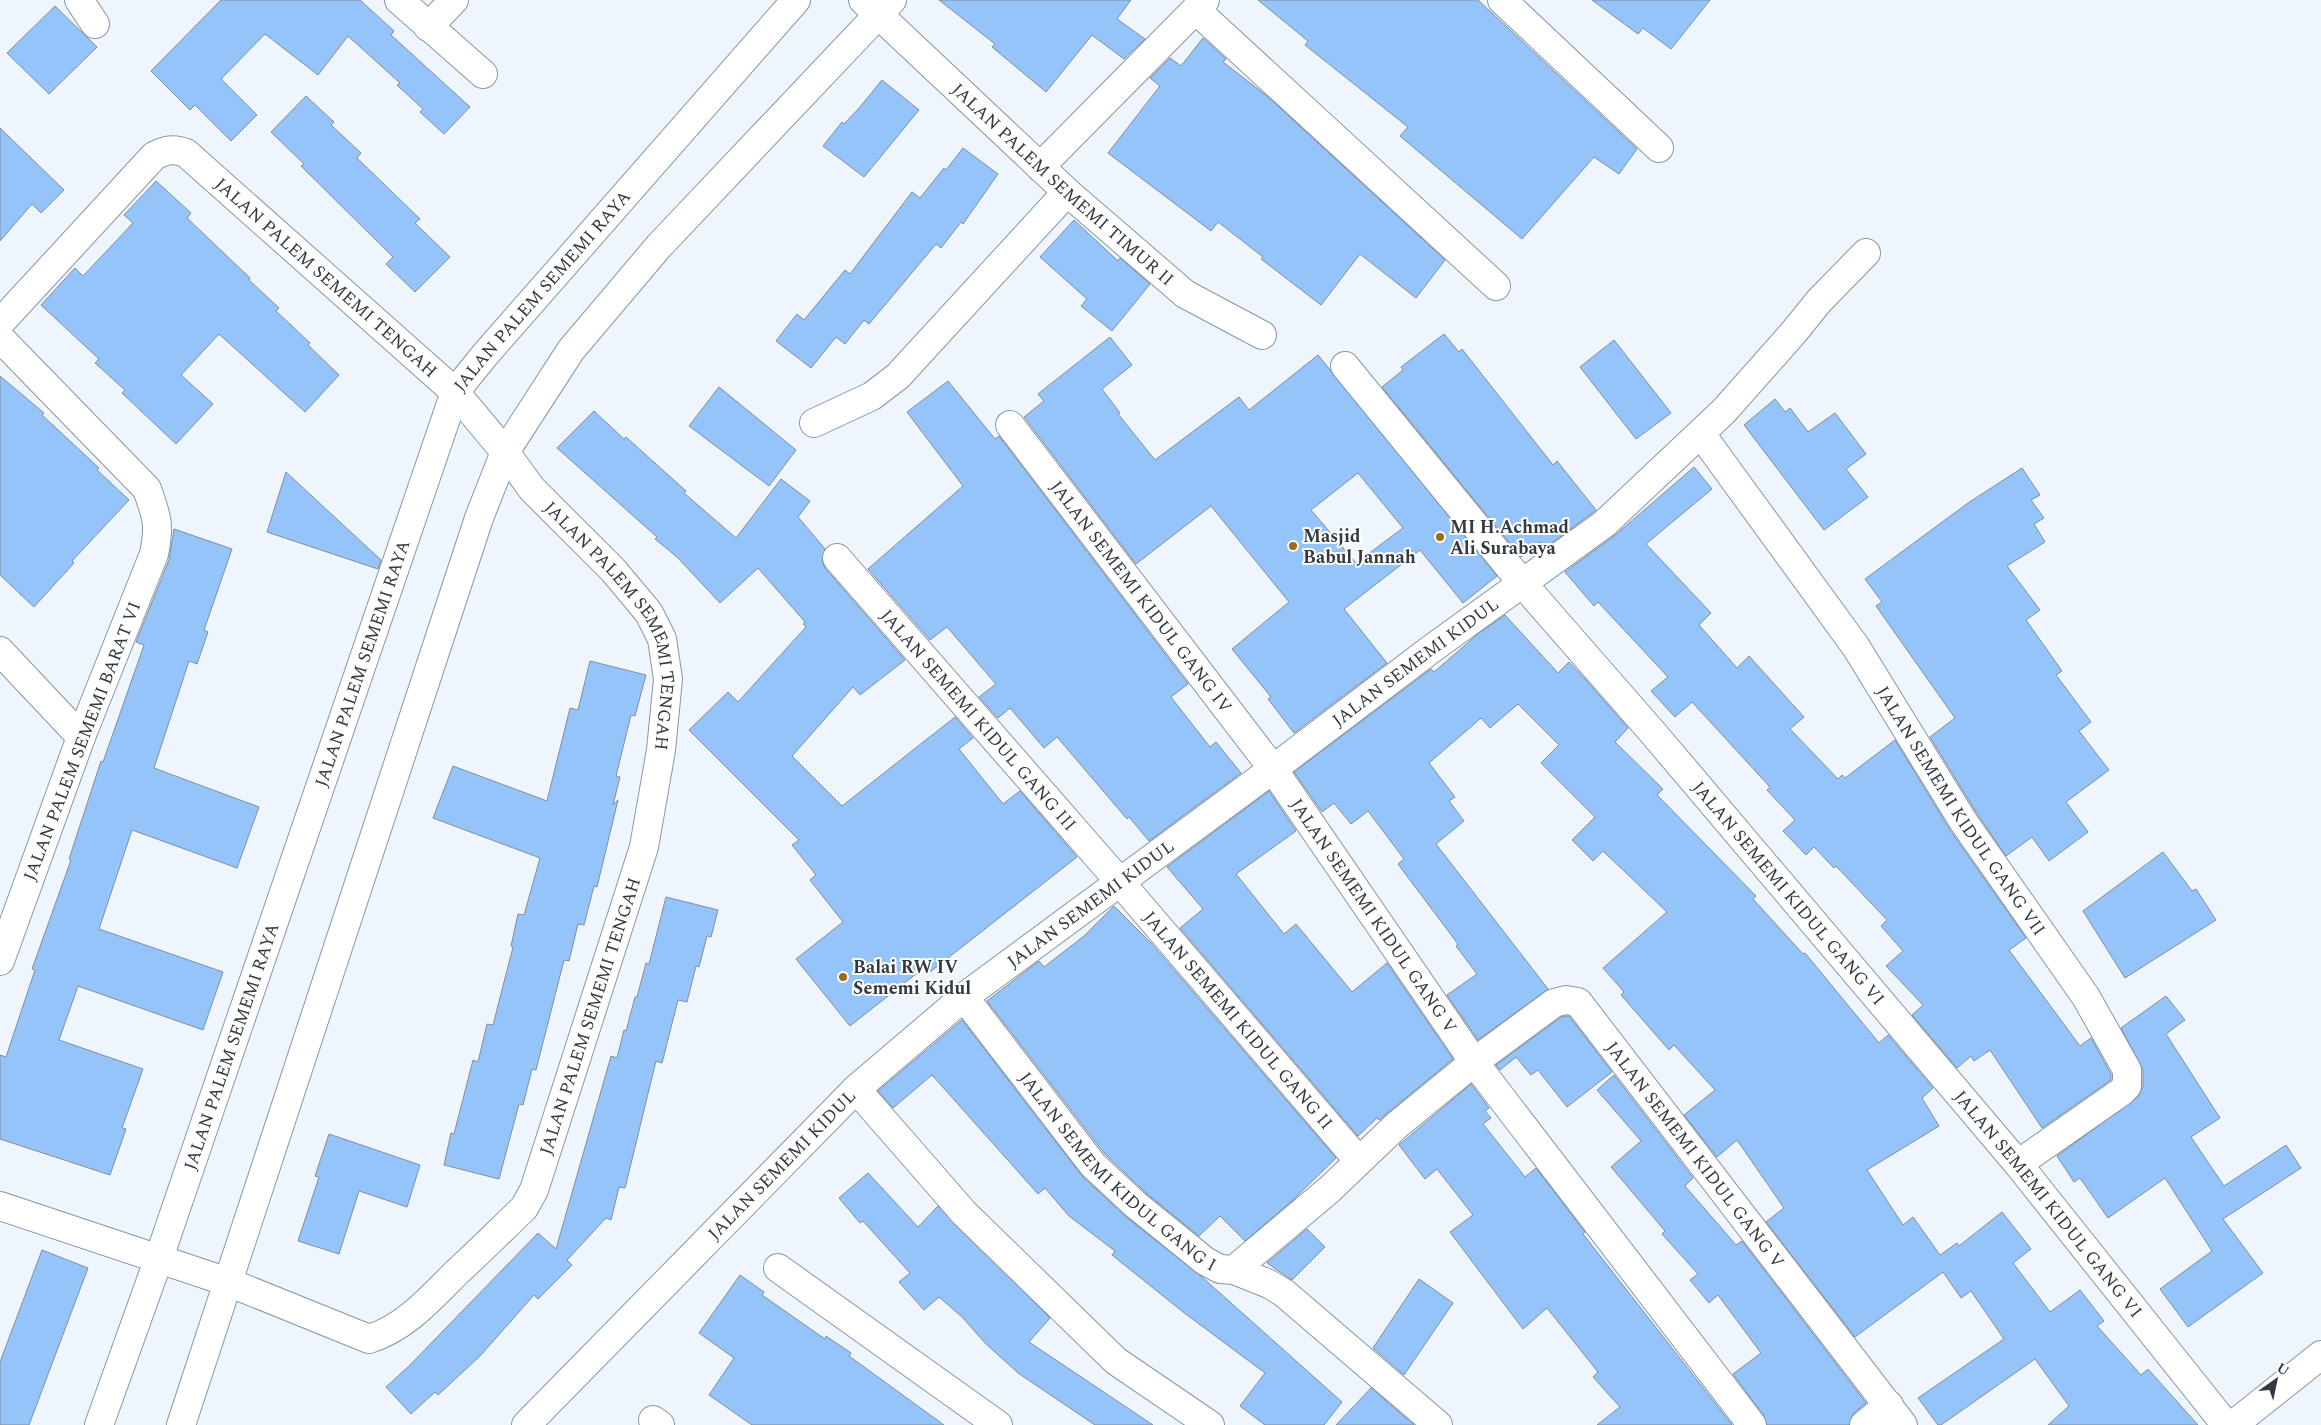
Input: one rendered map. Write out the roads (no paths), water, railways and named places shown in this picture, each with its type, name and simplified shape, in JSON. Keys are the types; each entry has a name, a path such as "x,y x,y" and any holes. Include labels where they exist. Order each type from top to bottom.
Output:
{"street":[{"path":"79,0 95,24"},
{"path":"399,0 483,74"},
{"path":"428,27 454,0"},
{"name":"JALAN PALEM SEMEMI RAYA","path":"99,1425 159,1258 456,392 484,356 796,0"},
{"path":"1502,0 1659,148"},
{"path":"181,1425 478,518 505,452 571,350 659,246 878,5"},
{"name":"JALAN PALEM SEMEMI TIMUR II","path":"878,5 1040,167 1185,294 1262,335"},
{"path":"1040,167 1201,5 1496,286"},
{"name":"JALAN PALEM SEMEMI TENGAH","path":"0,323 154,156 164,151 175,149 186,153 456,392 505,452 532,489 612,570 649,613 662,639 668,679 661,750 644,847 534,1190 524,1208 424,1304 397,1327 369,1339 228,1282 0,1206"},
{"path":"814,423 872,396 898,376 1067,192"},
{"name":"JALAN SEMEMI KIDUL","path":"526,1425 856,1089 964,997 1273,769 1430,650 1524,584 1604,524 1701,434 1753,380 1819,301 1866,253"},
{"name":"JALAN PALEM SEMEMI BARAT VI","path":"0,338 147,489 158,520 158,536 154,554 81,737 0,961"},
{"name":"JALAN SEMEMI KIDUL GANG VI","path":"1345,366 1524,584 1654,734 2018,1164 2226,1425"},
{"name":"JALAN SEMEMI KIDUL GANG IV","path":"1010,425 1273,769"},
{"name":"JALAN SEMEMI KIDUL GANG VII","path":"1701,434 1856,647 1963,821 2086,997 2127,1070 2127,1086 2121,1092 2018,1164"},
{"name":"JALAN SEMEMI KIDUL GANG III","path":"837,558 1119,881"},
{"path":"0,651 81,737"},
{"name":"JALAN SEMEMI KIDUL GANG V","path":"1273,769 1474,1062 1752,1425"},
{"name":"JALAN SEMEMI KIDUL GANG II","path":"1119,881 1358,1160"},
{"name":"JALAN SEMEMI KIDUL GANG I","path":"964,997 1093,1165 1136,1205 1205,1261 1220,1269 1234,1270 1269,1284 1291,1298 1438,1425"},
{"name":"JALAN SEMEMI KIDUL GANG V","path":"1474,1062 1554,1003 1566,1000 1578,1002 1896,1415 1864,1425"},
{"path":"1234,1270 1330,1189 1358,1160 1474,1062"},
{"path":"856,1089 964,1213 1116,1361 1210,1425"},
{"path":"778,1268 998,1425"},
{"path":"2233,1425 2300,1374 2321,1355"}],"place":[{"name":"MI H.Achmad Ali Surabaya","path":"1440,537"},
{"name":"Masjid Babul Jannah","path":"1293,546"},
{"name":"Balai RW IV Sememi Kidul","path":"843,977"}]}
